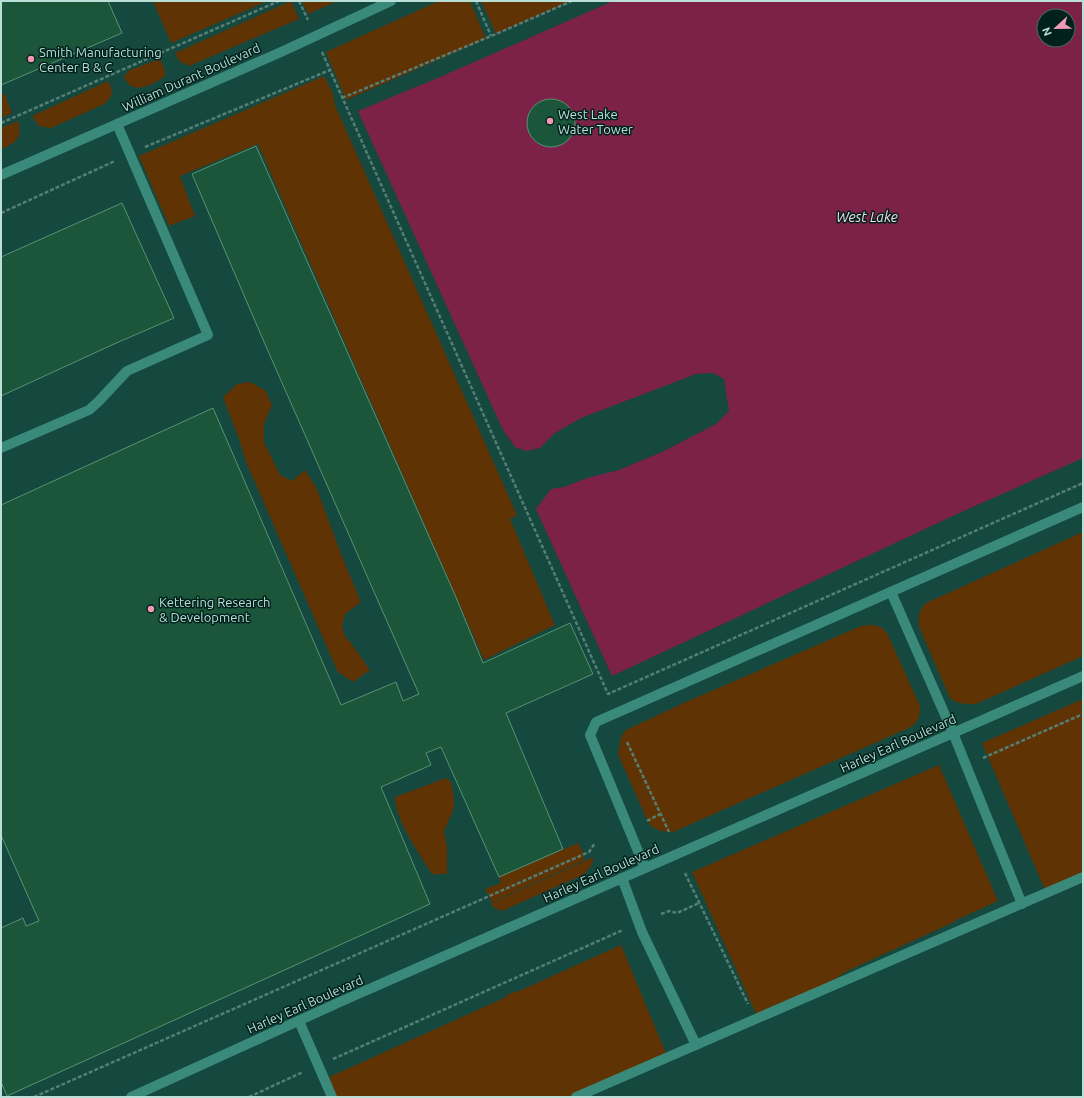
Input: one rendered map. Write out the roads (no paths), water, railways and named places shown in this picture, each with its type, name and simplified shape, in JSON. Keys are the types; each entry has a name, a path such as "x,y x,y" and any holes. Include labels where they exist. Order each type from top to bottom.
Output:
{"lane":[{"name":"William Durant Boulevard","path":"1,175 280,52 391,1"},
{"path":"1,448 89,410 127,371 208,335 118,124"},
{"path":"645,868 590,735 596,722 1083,507"},
{"path":"891,592 953,734 1022,904"},
{"name":"Harley Earl Boulevard","path":"131,1097 622,878 1083,676"},
{"path":"576,1097 1083,877"},
{"path":"622,878 642,932 696,1045"},
{"path":"299,1021 332,1097"}],"water":[{"name":"West Lake","path":"613,1 1083,1 1083,458 957,514 612,676 536,509 551,489 564,487 587,478 619,470 664,451 716,424 729,411 724,379 713,373 696,374 581,418 555,433 540,448 526,451 515,447 503,430 358,111 440,77"}],"place":[{"name":"Smith Manufacturing Center B & C","path":"31,59"},
{"name":"West Lake Water Tower","path":"550,121"},
{"name":"Kettering Research & Development","path":"151,609"}]}
